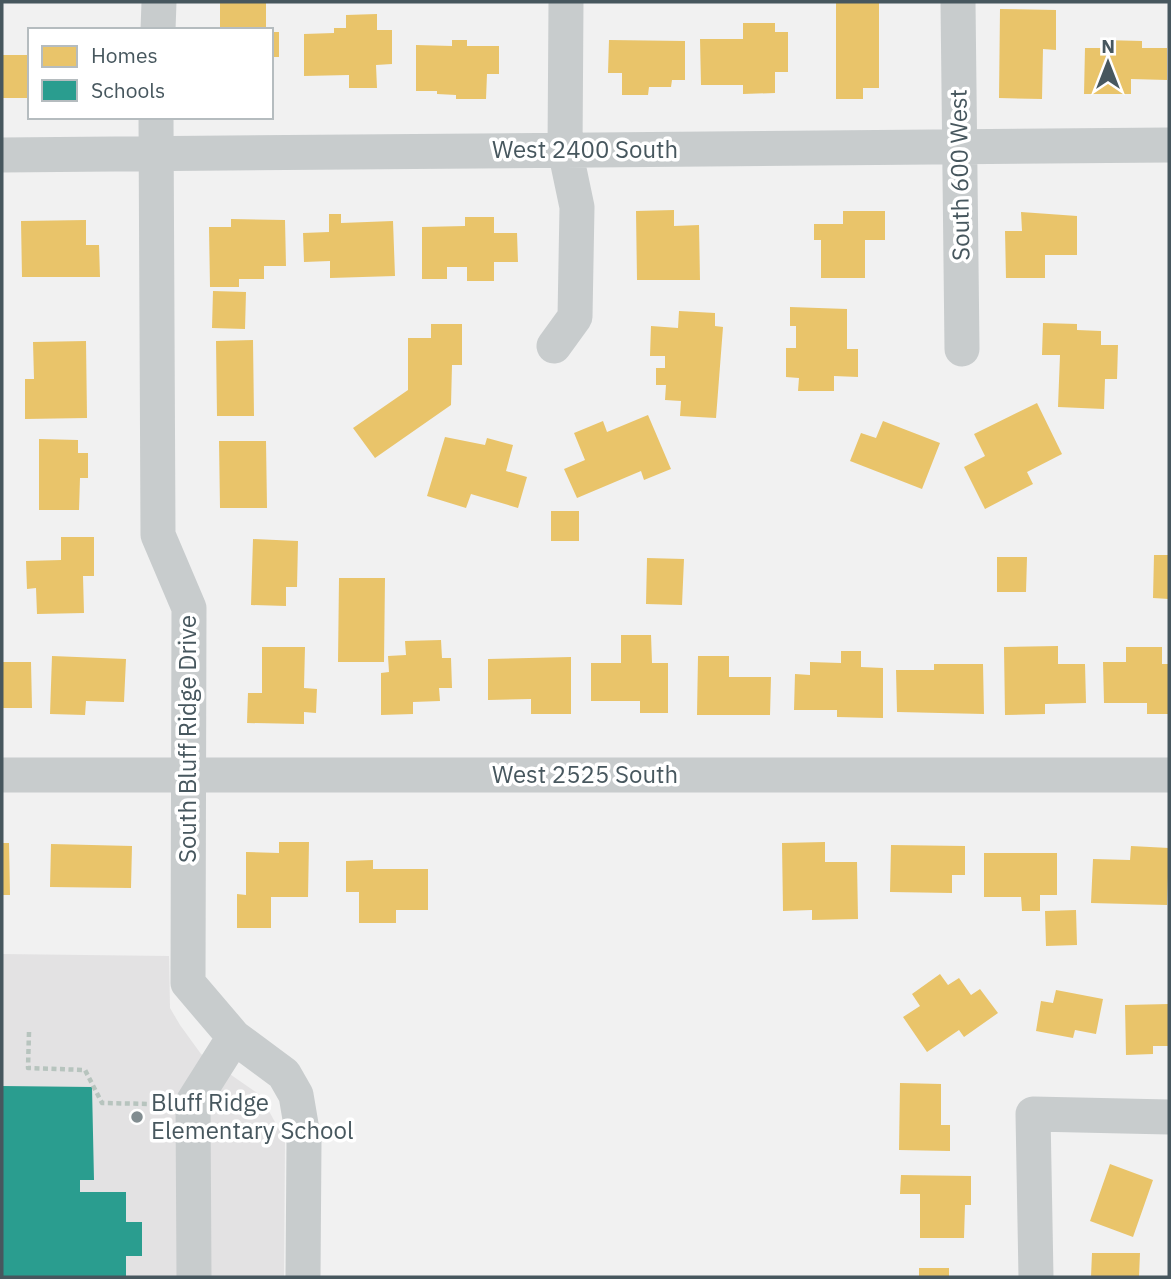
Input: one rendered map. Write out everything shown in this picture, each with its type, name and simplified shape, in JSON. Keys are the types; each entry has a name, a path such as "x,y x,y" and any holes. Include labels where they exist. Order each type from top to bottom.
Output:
{"street":[{"path":"158,28 159,2"},
{"path":"554,346 575,317 577,207 565,149 566,2"},
{"name":"South 600 West","path":"958,2 962,349"},
{"name":"South Bluff Ridge Drive","path":"156,119 158,535 189,608 188,983 234,1037 284,1074 296,1095 303,1142 303,1277"},
{"name":"West 2400 South","path":"2,155 1169,145"},
{"name":"West 2525 South","path":"2,775 1169,775"},
{"path":"194,1277 193,1102 234,1037"},
{"path":"1036,1277 1033,1114 1169,1117"}],"path":[{"path":"29,1032 28,1068 85,1070 102,1102 153,1104"}],"shaded area":[{"name":"Bluff Ridge Elementary School","path":"2,954 169,956 170,1008 180,1025 201,1054 260,1095 285,1140 284,1277 2,1277"}],"building: Homes":[{"path":"220,2 266,2 266,28 220,28"},
{"path":"836,3 879,3 879,88 863,88 863,99 836,99"},
{"path":"1000,9 1056,10 1056,50 1043,49 1042,99 999,98"},
{"path":"377,14 377,30 392,30 392,64 376,65 377,88 349,88 349,75 304,76 304,34 334,33 334,28 346,28 346,15"},
{"path":"743,23 775,23 775,32 788,32 788,72 775,72 775,93 743,94 743,85 701,85 700,39 743,39"},
{"path":"273,32 279,32 279,57 273,57"},
{"path":"452,40 467,40 467,46 499,46 499,74 487,74 486,99 456,99 456,95 437,94 437,91 416,91 416,45 452,46"},
{"path":"609,40 685,41 685,80 672,80 671,87 649,87 648,95 622,95 622,73 608,73"},
{"path":"1103,40 1142,41 1142,48 1167,48 1167,80 1131,79 1131,94 1084,94 1085,48 1102,48"},
{"path":"2,55 28,55 28,98 2,98"},
{"path":"674,210 674,226 699,225 700,280 637,280 636,211"},
{"path":"843,211 885,211 885,240 865,240 865,278 821,278 821,240 814,240 814,224 843,224"},
{"path":"1021,212 1077,216 1077,255 1045,255 1045,278 1006,278 1005,231 1022,231"},
{"path":"329,214 341,214 341,223 393,221 395,276 330,278 330,261 304,262 303,233 329,232"},
{"path":"465,217 494,217 494,233 517,233 518,262 494,262 494,281 467,281 467,267 447,267 447,279 422,279 422,227 465,226"},
{"path":"231,219 285,220 286,266 264,266 264,279 239,279 239,287 210,287 209,227 231,227"},
{"path":"86,220 86,245 99,245 100,277 22,277 21,221"},
{"path":"213,291 246,292 245,329 212,328"},
{"path":"790,307 847,309 847,349 858,349 858,377 834,376 834,391 798,391 799,378 786,377 786,348 796,348 796,326 790,326"},
{"path":"679,311 715,313 715,326 723,327 716,418 680,416 681,401 665,400 666,385 656,385 656,368 665,368 665,356 650,356 651,326 678,328"},
{"path":"1043,323 1077,324 1077,330 1101,331 1101,345 1118,345 1117,379 1105,379 1104,409 1058,407 1060,355 1042,355"},
{"path":"431,324 462,324 462,365 452,365 451,405 375,458 353,428 408,390 408,338 431,338"},
{"path":"253,340 254,416 217,416 216,341"},
{"path":"86,341 87,418 25,419 25,379 34,379 33,342"},
{"path":"1037,403 1062,454 1027,472 1033,484 985,509 964,467 985,456 974,434"},
{"path":"648,415 671,469 644,480 641,471 577,498 564,469 585,460 574,433 603,421 607,432"},
{"path":"883,421 940,443 922,489 850,461 861,433 876,438"},
{"path":"445,437 485,445 487,438 513,445 506,471 527,477 518,508 471,494 466,508 427,496"},
{"path":"39,439 78,440 78,453 88,453 88,478 80,478 79,510 39,510"},
{"path":"219,441 266,441 267,508 220,508"},
{"path":"551,511 579,511 579,541 551,541"},
{"path":"61,537 94,537 94,576 83,576 84,613 37,614 36,588 27,589 26,561 61,560"},
{"path":"253,539 298,541 297,587 286,587 286,606 251,605"},
{"path":"1154,555 1169,555 1169,599 1153,598"},
{"path":"997,557 1027,557 1026,592 997,592"},
{"path":"647,558 684,559 682,605 646,604"},
{"path":"339,578 385,578 384,662 338,662"},
{"path":"621,635 651,635 652,663 668,663 668,713 640,713 640,701 591,701 591,663 621,663"},
{"path":"441,640 442,658 451,658 452,688 439,688 440,701 413,702 413,714 381,715 381,673 389,672 388,656 406,655 405,641"},
{"path":"1058,646 1058,664 1085,664 1086,703 1045,704 1045,714 1005,715 1004,647"},
{"path":"262,647 305,647 304,688 317,689 316,713 304,712 304,724 247,723 248,693 262,693"},
{"path":"1126,647 1162,647 1162,664 1169,664 1169,714 1147,714 1147,703 1104,703 1103,662 1126,662"},
{"path":"841,651 861,651 861,667 883,668 883,718 837,717 837,710 794,710 795,674 810,675 810,662 841,663"},
{"path":"52,656 126,659 124,702 86,701 85,715 50,714"},
{"path":"698,656 729,656 729,677 771,677 770,715 697,715"},
{"path":"571,657 571,714 531,714 531,699 488,700 488,659"},
{"path":"2,662 31,662 32,708 2,708"},
{"path":"934,664 983,664 984,714 897,712 896,670 934,670"},
{"path":"279,842 309,842 308,897 271,897 271,928 237,928 237,894 246,895 246,852 279,853"},
{"path":"825,842 825,862 857,862 858,919 812,920 812,910 783,911 782,843"},
{"path":"2,843 9,843 10,895 2,895"},
{"path":"51,844 132,846 131,888 50,887"},
{"path":"891,845 965,846 965,875 952,875 952,893 890,892"},
{"path":"1131,846 1169,848 1167,905 1091,903 1093,859 1130,860"},
{"path":"984,853 1057,853 1057,895 1040,895 1040,911 1022,911 1021,897 984,897"},
{"path":"373,860 373,869 428,869 428,910 396,910 396,923 359,923 359,892 346,892 346,861"},
{"path":"1076,910 1077,945 1046,946 1045,911"},
{"path":"940,974 948,985 959,978 971,995 980,989 998,1013 964,1037 959,1030 927,1052 903,1017 920,1006 912,994"},
{"path":"1056,990 1103,999 1096,1034 1075,1030 1073,1038 1036,1031 1041,1001 1053,1003"},
{"path":"1169,1004 1169,1046 1153,1046 1153,1054 1126,1055 1125,1005"},
{"path":"900,1083 941,1084 941,1125 950,1125 950,1151 899,1150"},
{"path":"1110,1164 1153,1180 1133,1237 1090,1221"},
{"path":"901,1175 971,1176 971,1205 965,1205 964,1238 920,1238 920,1194 900,1194"},
{"path":"1092,1253 1140,1253 1139,1277 1091,1277"},
{"path":"919,1268 949,1268 949,1277 919,1277"}],"building: Schools":[{"path":"2,1086 92,1087 94,1180 80,1180 80,1192 126,1192 126,1222 142,1222 142,1256 126,1256 126,1277 2,1277"}],"place":[{"name":"Bluff Ridge Elementary School","path":"137,1117"}]}
